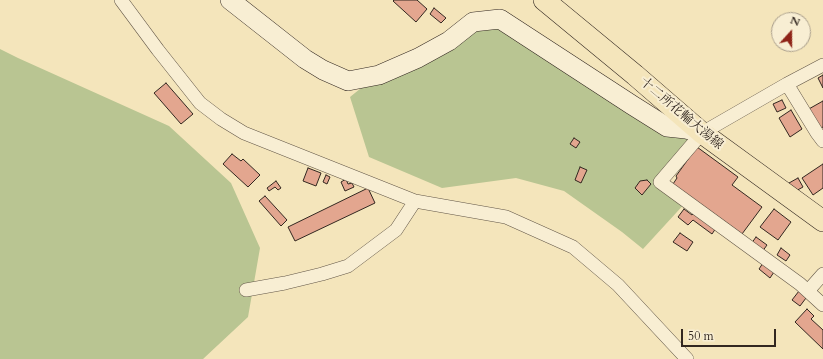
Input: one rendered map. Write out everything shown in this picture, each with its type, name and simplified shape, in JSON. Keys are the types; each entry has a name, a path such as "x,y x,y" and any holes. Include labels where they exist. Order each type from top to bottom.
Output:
{"main road":[{"name":"十二所花輪大湯線","path":"544,0 702,133 823,221"}],"street":[{"path":"121,0 200,103 220,119 244,133 415,201 506,217 572,247 618,285 687,359"},
{"path":"230,0 305,59 323,70 348,80 379,75 418,58 449,41 473,22 500,19 632,106 667,127 702,133"},
{"path":"823,65 702,133 660,182 800,284 823,305"},
{"path":"787,84 823,141"},
{"path":"246,290 285,283 348,266 396,230 415,201"},
{"path":"808,291 823,274"}],"green space":[{"path":"500,19 667,127 702,133 656,181 687,201 643,249 622,232 564,191 516,178 442,188 369,157 350,97 376,76"},
{"path":"0,49 169,126 231,183 260,248 248,317 203,359 0,359"}],"building":[{"path":"417,0 427,9 416,22 393,1"},
{"path":"434,8 446,18 441,23 430,14"},
{"path":"823,75 823,88 818,78"},
{"path":"166,83 193,114 181,124 154,93"},
{"path":"782,100 786,108 777,112 773,104"},
{"path":"823,101 823,127 818,130 807,110"},
{"path":"791,110 802,129 790,137 779,118"},
{"path":"574,138 580,142 576,148 570,144"},
{"path":"697,147 738,177 732,185 762,207 742,234 673,184 677,178 676,176"},
{"path":"232,154 241,161 243,159 260,175 248,187 223,164"},
{"path":"823,164 823,188 813,195 802,178"},
{"path":"580,167 587,170 581,183 575,180"},
{"path":"308,168 321,173 316,186 303,181"},
{"path":"326,175 330,177 327,184 323,182"},
{"path":"798,178 803,187 794,192 789,183"},
{"path":"346,179 348,184 352,183 354,187 345,191 341,182"},
{"path":"647,180 651,184 642,195 635,188 640,181"},
{"path":"276,181 281,188 278,190 275,187 269,191 267,188"},
{"path":"368,188 375,203 295,241 288,227"},
{"path":"265,196 287,220 281,226 259,201"},
{"path":"684,209 692,215 695,212 716,228 712,234 693,220 688,225 678,217"},
{"path":"774,209 791,222 778,240 760,227"},
{"path":"680,233 693,242 687,251 673,242"},
{"path":"756,237 767,245 762,252 751,244"},
{"path":"781,248 790,255 786,261 777,255"},
{"path":"763,263 774,272 770,278 759,269"},
{"path":"799,291 806,298 800,306 792,300"},
{"path":"807,309 814,316 811,319 823,330 823,349 795,322"}]}
